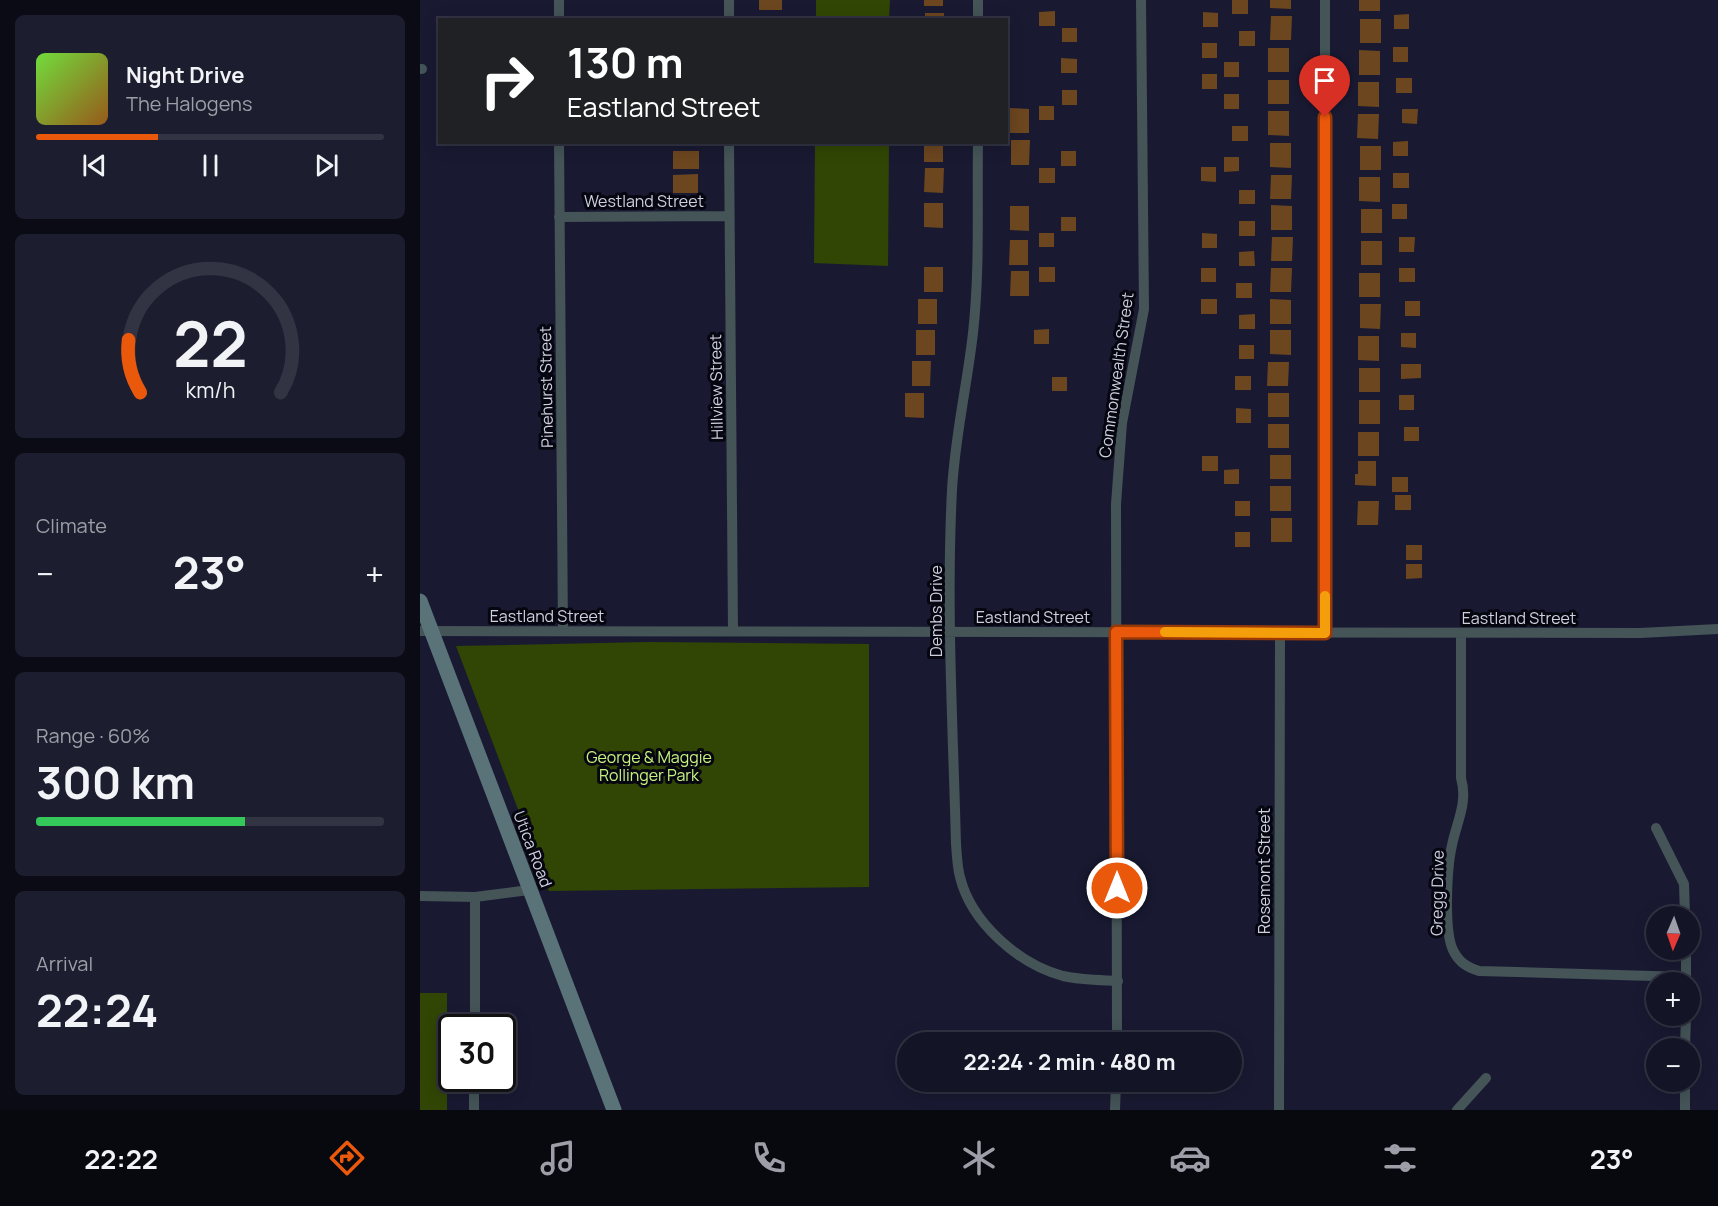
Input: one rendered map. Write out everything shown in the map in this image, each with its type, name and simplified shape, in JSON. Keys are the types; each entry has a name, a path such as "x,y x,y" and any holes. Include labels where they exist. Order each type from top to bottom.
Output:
{"main road":[{"name":"Utica Road","path":"420,601 426,631 614,1110"}],"street":[{"path":"559,0 559,18"},
{"path":"729,0 729,18"},
{"path":"978,0 978,18"},
{"name":"Commonwealth Street","path":"1117,1032 1118,458 1122,423 1144,309 1141,0"},
{"path":"1325,0 1325,633"},
{"name":"Pinehurst Street","path":"559,144 564,631"},
{"name":"Hillview Street","path":"729,144 733,631"},
{"name":"Dembs Drive","path":"978,144 977,287 973,334 954,463 951,632 956,844 960,877 979,915 1000,940 1026,959 1061,975 1081,979 1118,981"},
{"name":"Westland Street","path":"559,217 729,216"},
{"name":"Eastland Street","path":"426,631 1640,633 1718,629"},
{"name":"Rosemont Street","path":"1279,1110 1280,632"},
{"name":"Gregg Drive","path":"1461,633 1461,778 1465,792 1449,864 1448,934 1452,950 1461,962 1479,970 1646,978"},
{"path":"1656,828 1684,884 1685,906"},
{"path":"420,896 475,897 529,890"},
{"path":"475,897 475,1014"},
{"path":"1457,1110 1486,1078"},
{"path":"474,1092 474,1110"},
{"path":"1115,1110 1116,1092"},
{"path":"1685,1092 1685,1110"}],"green space":[{"path":"816,0 890,0 889,18 816,18"},
{"path":"815,144 889,144 888,266 814,263"},
{"name":"George & Maggie Rollinger Park","path":"648,642 869,644 869,887 549,891 456,646"},
{"path":"420,993 447,993 447,1014 438,1014 438,1092 447,1092 447,1110 420,1110"}],"building":[{"path":"759,0 782,0 782,10 759,10"},
{"path":"924,0 943,0 943,6 924,6"},
{"path":"1232,0 1248,0 1248,14 1232,14"},
{"path":"1270,0 1291,0 1291,9 1270,8"},
{"path":"1359,0 1380,0 1380,11 1359,11"},
{"path":"1055,11 1055,26 1039,26 1039,12"},
{"path":"1203,12 1218,13 1218,27 1203,27"},
{"path":"925,13 944,13 944,18 925,18"},
{"path":"1409,14 1409,29 1394,29 1394,15"},
{"path":"1271,16 1292,16 1291,40 1270,40"},
{"path":"1360,19 1381,19 1381,43 1360,43"},
{"path":"1062,28 1077,28 1077,42 1062,42"},
{"path":"1239,31 1255,31 1255,46 1239,46"},
{"path":"1202,43 1217,43 1217,58 1202,58"},
{"path":"1393,47 1408,47 1408,62 1393,62"},
{"path":"1268,48 1289,48 1289,72 1268,72"},
{"path":"1359,50 1380,51 1380,75 1359,75"},
{"path":"1061,58 1077,59 1077,73 1061,73"},
{"path":"1224,62 1239,62 1239,77 1224,77"},
{"path":"1202,74 1217,74 1217,89 1202,89"},
{"path":"1396,78 1412,78 1412,93 1396,93"},
{"path":"1268,80 1289,80 1289,104 1268,104"},
{"path":"1358,82 1379,82 1379,107 1358,106"},
{"path":"1062,90 1077,90 1077,105 1062,105"},
{"path":"1224,94 1239,94 1239,109 1224,109"},
{"path":"1039,106 1054,106 1054,120 1039,120"},
{"path":"1010,108 1029,109 1029,133 1010,133"},
{"path":"1402,109 1418,109 1417,124 1402,123"},
{"path":"1268,111 1289,111 1289,136 1268,135"},
{"path":"1358,114 1379,114 1378,139 1357,138"},
{"path":"1232,126 1248,126 1248,141 1232,141"},
{"path":"1011,140 1030,140 1029,165 1011,165"},
{"path":"1408,141 1408,156 1393,156 1393,142"},
{"path":"1270,143 1291,143 1291,168 1270,167"},
{"path":"924,144 943,144 943,162 924,162"},
{"path":"1360,146 1381,146 1381,170 1360,170"},
{"path":"673,151 699,151 699,169 673,169"},
{"path":"1061,151 1076,151 1076,166 1061,166"},
{"path":"1224,157 1239,157 1239,171 1224,172"},
{"path":"1201,167 1216,167 1216,182 1201,181"},
{"path":"925,168 944,168 943,193 924,192"},
{"path":"1039,168 1055,168 1055,183 1039,183"},
{"path":"1393,173 1409,173 1409,188 1393,188"},
{"path":"698,174 698,193 673,193 673,175"},
{"path":"1271,175 1292,175 1291,199 1270,199"},
{"path":"1359,177 1380,177 1380,202 1359,201"},
{"path":"1239,190 1255,190 1255,204 1239,204"},
{"path":"924,203 943,203 943,228 924,227"},
{"path":"1392,204 1407,204 1407,219 1392,219"},
{"path":"1271,205 1292,206 1292,230 1271,230"},
{"path":"1010,206 1029,206 1029,231 1010,230"},
{"path":"1361,209 1382,209 1382,233 1361,233"},
{"path":"1061,217 1076,217 1076,231 1061,231"},
{"path":"1239,221 1255,221 1255,236 1239,236"},
{"path":"1039,233 1054,233 1054,247 1039,247"},
{"path":"1202,233 1217,234 1217,248 1202,248"},
{"path":"1272,237 1293,237 1292,261 1271,261"},
{"path":"1399,237 1415,237 1414,252 1399,252"},
{"path":"1010,240 1028,240 1028,265 1009,265"},
{"path":"1361,241 1382,241 1382,265 1361,265"},
{"path":"1254,251 1255,266 1239,266 1239,252"},
{"path":"924,267 943,267 943,292 924,292"},
{"path":"1039,267 1055,267 1055,282 1039,282"},
{"path":"1201,268 1216,268 1216,282 1201,282"},
{"path":"1271,268 1292,268 1291,292 1270,292"},
{"path":"1399,268 1415,268 1415,282 1399,282"},
{"path":"1011,271 1029,271 1029,296 1010,296"},
{"path":"1359,273 1380,273 1380,297 1359,297"},
{"path":"1236,283 1252,283 1252,298 1236,298"},
{"path":"918,299 937,299 937,324 918,324"},
{"path":"1201,299 1217,299 1217,314 1201,314"},
{"path":"1270,299 1291,300 1291,324 1270,324"},
{"path":"1405,301 1420,301 1420,316 1405,316"},
{"path":"1360,304 1381,304 1380,329 1360,328"},
{"path":"1255,314 1255,329 1239,329 1239,315"},
{"path":"1049,329 1049,344 1034,344 1034,330"},
{"path":"916,330 935,330 935,355 916,355"},
{"path":"1270,330 1291,330 1291,355 1270,354"},
{"path":"1401,333 1416,333 1416,348 1401,347"},
{"path":"1358,336 1379,336 1379,361 1358,360"},
{"path":"1239,345 1254,345 1254,359 1239,359"},
{"path":"912,361 931,361 930,386 912,386"},
{"path":"1268,362 1289,362 1288,386 1267,386"},
{"path":"1401,364 1421,364 1421,378 1401,379"},
{"path":"1359,368 1380,368 1380,392 1359,392"},
{"path":"1235,376 1251,376 1251,390 1235,390"},
{"path":"1052,377 1067,377 1067,391 1052,391"},
{"path":"905,393 924,393 924,418 905,417"},
{"path":"1268,393 1289,393 1289,417 1268,417"},
{"path":"1399,395 1414,395 1414,410 1399,410"},
{"path":"1359,400 1380,400 1380,424 1359,424"},
{"path":"1236,408 1251,409 1251,423 1236,423"},
{"path":"1268,424 1289,424 1289,448 1268,448"},
{"path":"1404,427 1419,427 1419,441 1404,441"},
{"path":"1358,432 1379,432 1379,456 1358,456"},
{"path":"1270,455 1291,455 1291,479 1270,479"},
{"path":"1202,456 1218,456 1218,471 1202,471"},
{"path":"1358,461 1376,461 1376,486 1355,485"},
{"path":"1239,469 1239,484 1224,484 1224,470"},
{"path":"1392,477 1408,477 1408,492 1392,492"},
{"path":"1270,486 1291,486 1291,511 1270,511"},
{"path":"1395,495 1411,495 1411,510 1395,510"},
{"path":"1235,501 1250,501 1250,516 1235,516"},
{"path":"1358,501 1379,501 1378,525 1357,525"},
{"path":"1271,518 1292,518 1292,542 1271,542"},
{"path":"1235,532 1250,532 1250,547 1235,547"},
{"path":"1406,545 1422,545 1422,560 1406,560"},
{"path":"1406,564 1422,564 1422,578 1406,579"}],"slow traffic":[{"path":"1165,632 1325,633 1325,596"}],"route":[{"path":"1117,888 1116,632 1325,633 1325,117"}]}
